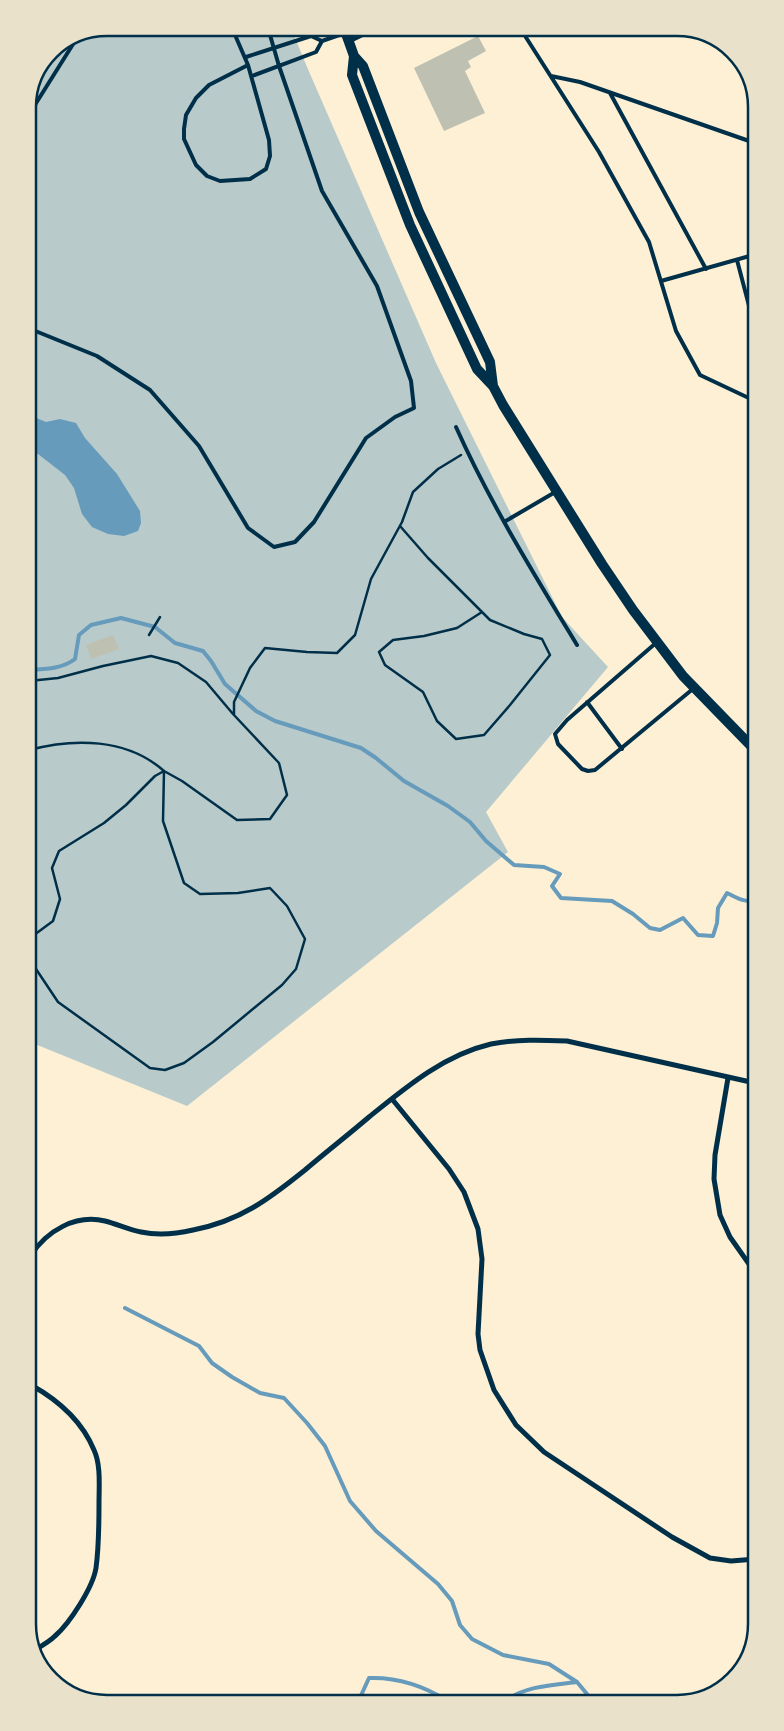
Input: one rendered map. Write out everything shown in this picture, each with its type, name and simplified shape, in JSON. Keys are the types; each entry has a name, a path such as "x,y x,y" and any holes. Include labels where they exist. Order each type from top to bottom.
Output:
{"main road":[{"path":"347,36 354,56 363,66 419,212 490,362 493,386"},
{"path":"354,56 352,75 410,225 477,369 493,386 556,492 602,564 657,642 683,676 748,743"}],"street":[{"path":"36,1248 44,1238 71,1222 85,1220 102,1221 139,1232 172,1234 196,1230 231,1220 253,1208 292,1180 392,1099 435,1068 452,1058 490,1045 512,1041 567,1041 748,1082"},
{"path":"728,1078 715,1155 714,1179 720,1215 730,1237 748,1263"},
{"path":"392,1099 464,1192 478,1229 482,1260 478,1334 480,1350 494,1390 516,1425 544,1452 672,1536 710,1558 731,1561 748,1560"},
{"path":"36,1389 62,1407 77,1421 86,1433 96,1452 99,1474 99,1530 96,1570 75,1612 55,1636 40,1645"}],"lane":[{"path":"236,36 246,57 252,76 269,140 270,156 266,169 250,179 220,181 207,176 196,165 184,139 186,115 196,98 209,84 248,65"},
{"path":"36,331 97,356 150,390 199,446 248,528 274,547 295,542 314,522 366,438 395,417 414,408 412,382 377,286 322,191 279,66 271,36"},
{"path":"246,57 311,36 322,41 339,36"},
{"path":"525,36 599,152 649,242 676,331 700,375 748,398"},
{"path":"252,76 316,52 322,41"},
{"path":"36,103 72,46"},
{"path":"551,76 580,82 748,141"},
{"path":"610,93 706,268"},
{"path":"661,281 748,257"},
{"path":"737,260 748,302"},
{"path":"456,427 504,522 577,645"},
{"path":"504,522 556,492"},
{"path":"657,642 567,720 555,734 558,744 582,770 595,770 694,688"},
{"path":"587,702 622,749"}],"path":[{"path":"234,715 234,702 242,684 250,668 265,648 337,653 355,635 371,579 400,526 413,492 438,469 467,451"},
{"path":"400,526 428,558 482,612 490,620 542,639 550,655 484,735 456,739 436,721 423,692 385,665 380,652 393,640 424,636 458,628 482,612"},
{"path":"149,635 160,617"},
{"path":"36,680 58,678 151,656 178,663 206,682 279,763 287,795 270,819 236,820 153,762 118,747 84,742 52,744 36,748"},
{"path":"36,934 53,921 60,899 52,868 59,851 104,823 126,805 154,776 164,771"},
{"path":"36,969 58,1002 150,1068 165,1070 184,1063 213,1042 282,986 296,969 305,939 287,906 270,888 238,893 200,894 184,883 164,821 164,771"}],"shaded area":[{"path":"107,36 294,36 436,363 562,617 608,667 486,812 508,852 187,1106 36,1044 36,103 44,76 51,64 60,54 72,46 94,38"}],"water":[{"path":"36,418 46,422 60,419 76,423 85,438 117,474 140,511 141,523 138,531 124,536 108,534 92,527 82,514 74,488 65,475 36,452"}],"building":[{"path":"478,36 486,51 468,61 471,67 465,71 485,113 444,131 414,68"},
{"path":"113,635 119,649 91,659 86,645"}],"waterway":[{"path":"36,670 59,667 75,659 79,635 91,625 121,618 155,627 175,643 203,651 225,684 256,711 275,721 361,748 404,781 448,806 470,822 486,841 514,865 544,867 560,874 552,886 561,898 612,901 633,914 650,928 660,930 683,918 698,935 713,936 717,923 718,908 727,893 748,901"},
{"path":"125,1308 199,1346 212,1363 260,1393 284,1398 325,1446 350,1501 376,1531 438,1584 452,1601 460,1625 472,1639 503,1655 549,1664 577,1682"},
{"path":"361,1695 369,1678 390,1679 410,1683 437,1695"},
{"path":"515,1695 530,1689 549,1685 577,1682 588,1695"}]}
